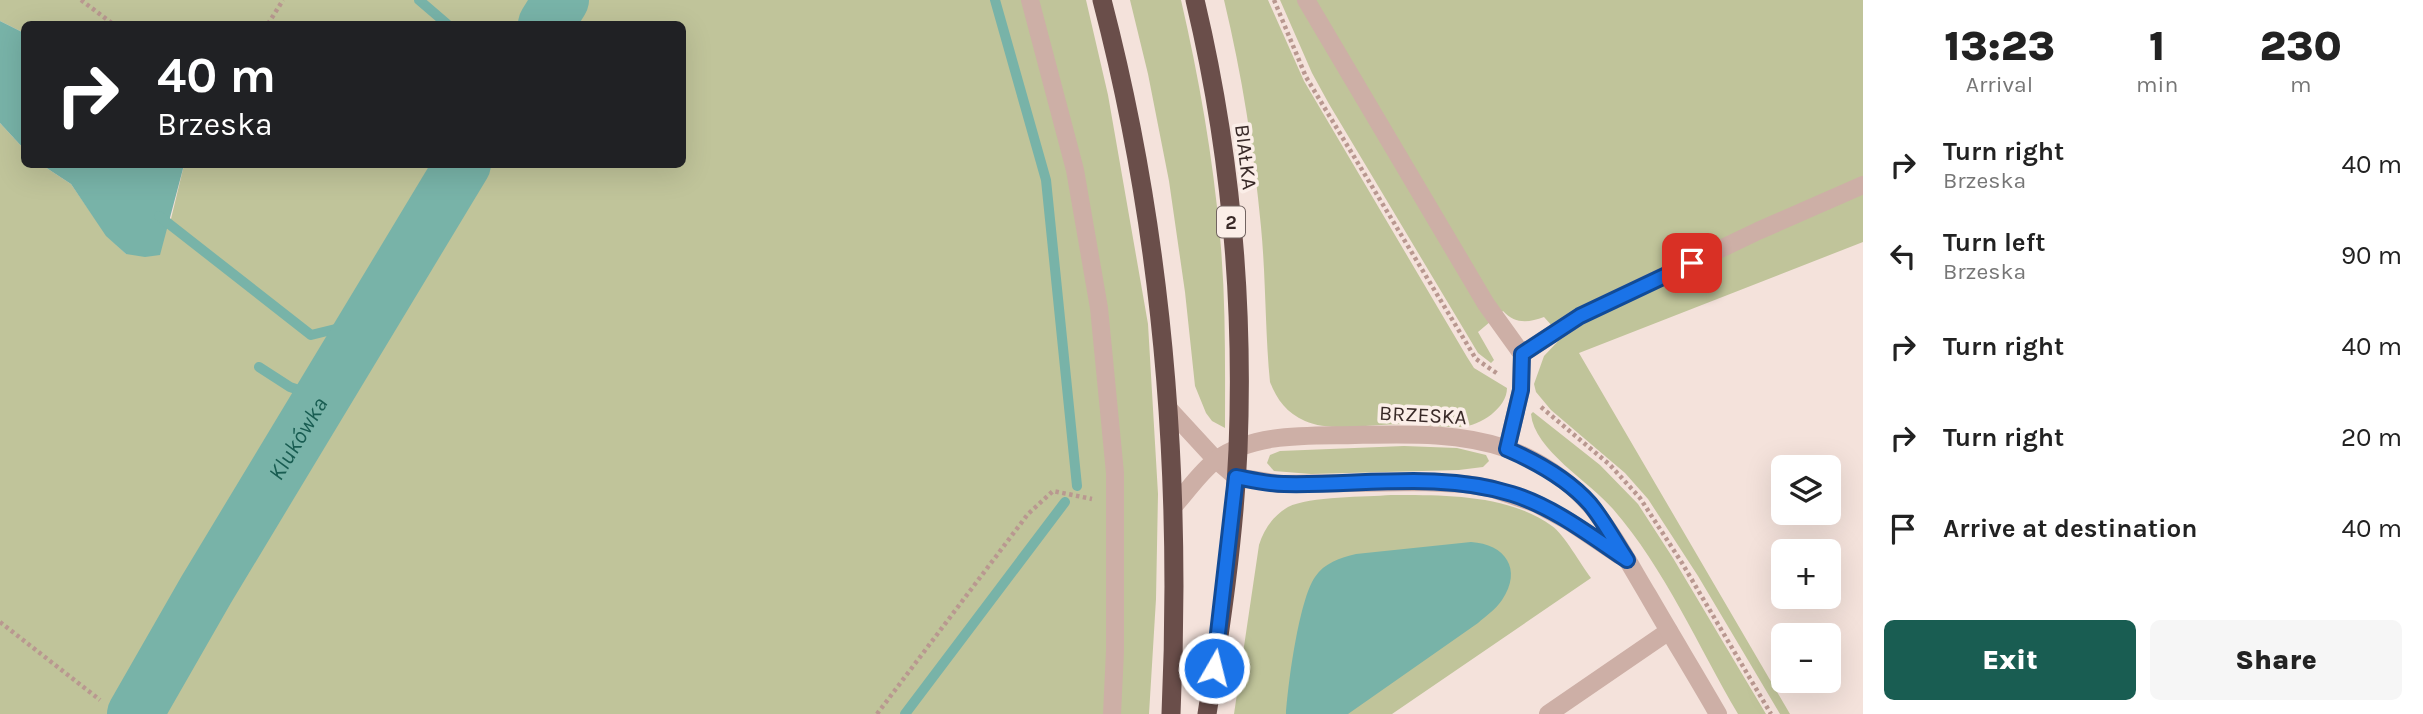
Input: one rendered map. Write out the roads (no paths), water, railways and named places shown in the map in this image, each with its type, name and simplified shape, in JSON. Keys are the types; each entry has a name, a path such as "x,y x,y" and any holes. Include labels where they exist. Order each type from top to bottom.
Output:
{"highway":[{"path":"1102,0 1143,192 1163,343 1173,507 1175,631 1171,714"},
{"name":"BIAŁKA","path":"1195,0 1219,117 1232,225 1238,318 1238,447"},
{"name":"2","path":"1207,714 1225,593 1238,447"}],"street":[{"path":"1030,0 1075,170 1097,295 1115,474 1115,651 1112,714"},
{"path":"1306,0 1486,304 1522,354 1521,390 1507,449"},
{"path":"1522,354 1580,316 1758,231 1863,185"},
{"path":"1169,409 1216,460 1236,477"},
{"name":"BRZESKA","path":"1173,507 1216,460 1238,447 1273,439 1305,436 1452,437 1507,449 1545,468 1569,484 1590,505 1627,560 1718,714"},
{"name":"BRZESKA","path":"1236,477 1280,484 1420,482 1490,488 1537,504 1570,522 1627,560"},
{"path":"1548,714 1669,631"}],"water":[{"path":"0,21 21,32 21,146 0,123"},
{"path":"47,168 183,168 160,255 145,257 126,254 106,236 71,184"},
{"path":"1471,542 1493,548 1507,560 1511,578 1502,600 1494,609 1348,714 1286,714 1299,623 1309,588 1323,568 1338,559 1356,554"}],"waterway":[{"path":"419,0 444,21"},
{"name":"Klukówka","path":"548,21 561,0"},
{"path":"995,0 1046,180 1077,486"},
{"name":"Klukówka","path":"135,714 206,590 461,168"},
{"path":"159,216 311,335 368,321"},
{"path":"259,367 290,387 322,398"},
{"path":"905,714 1065,502"}]}
